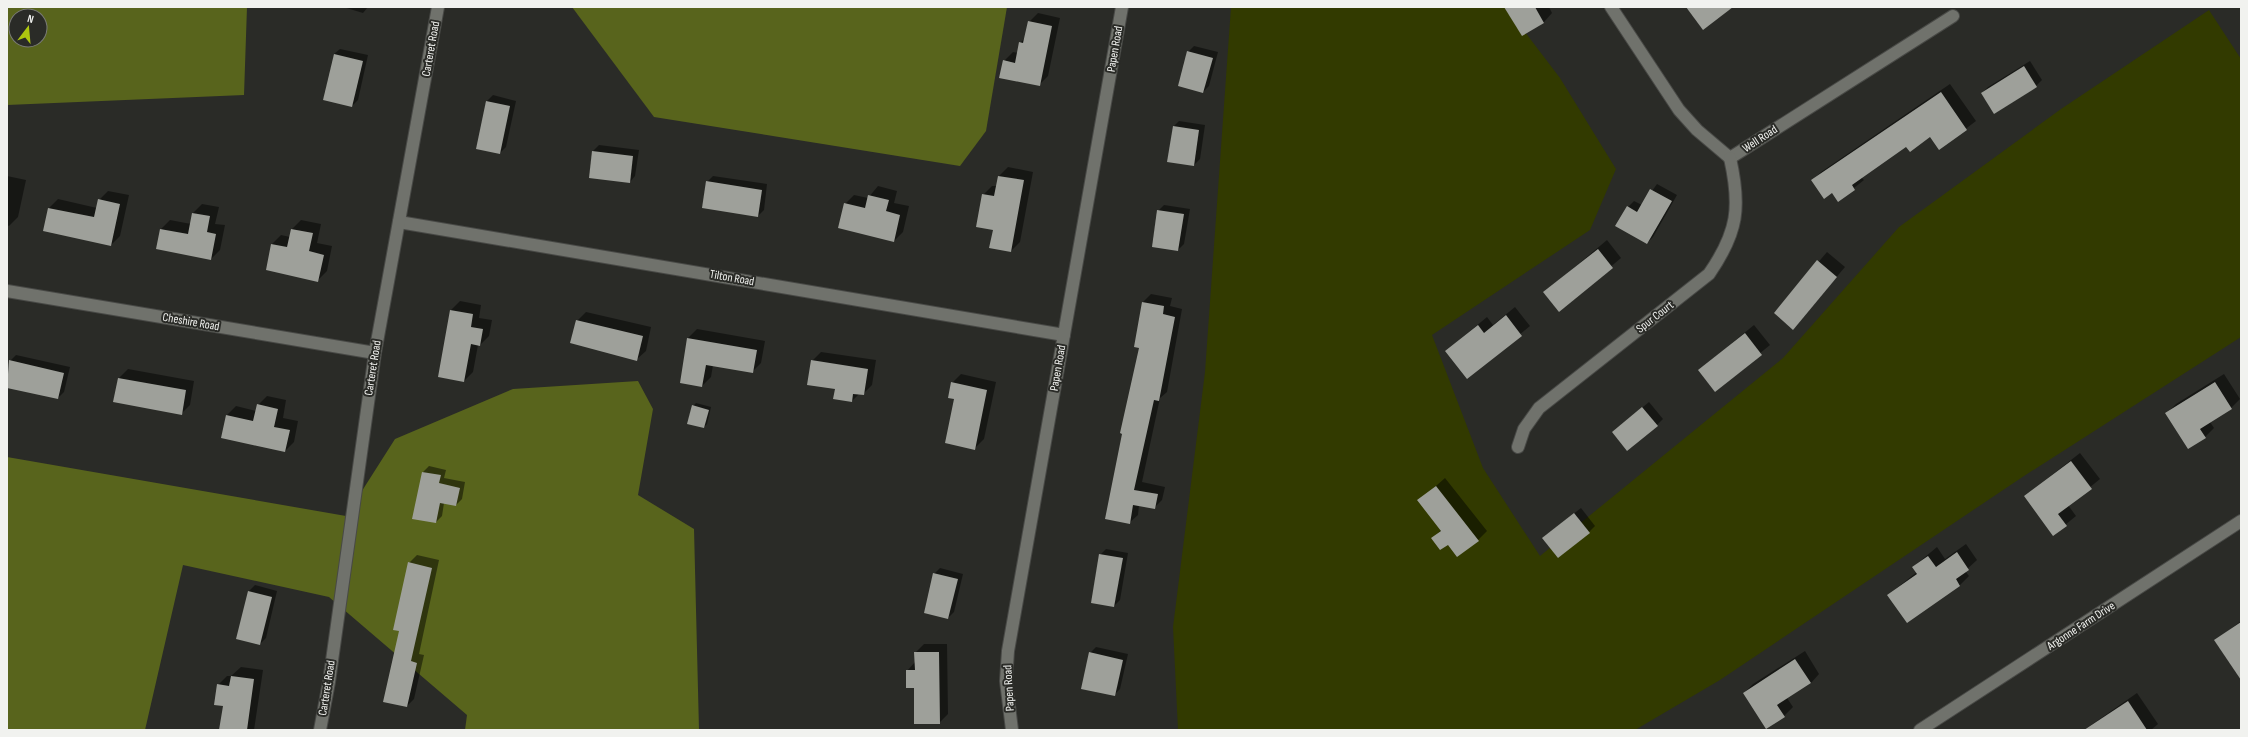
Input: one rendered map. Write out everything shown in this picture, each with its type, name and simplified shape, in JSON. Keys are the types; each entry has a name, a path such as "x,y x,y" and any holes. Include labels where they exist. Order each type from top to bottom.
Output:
{"street":[{"name":"Carteret Road","path":"320,730 329,682 375,353 438,7"},
{"name":"Papen Road","path":"1012,730 1006,681 1008,651 1122,7"},
{"name":"Well Road","path":"1611,7 1679,110 1697,130 1730,158 1953,16"},
{"name":"Spur Court","path":"1518,446 1524,429 1539,408 1709,274 1721,257 1730,238 1737,211 1736,186 1730,158"},
{"name":"Tilton Road","path":"399,222 1064,335"},
{"name":"Cheshire Road","path":"7,290 375,353"},
{"name":"Argonne Farm Drive","path":"1920,730 2241,521"}],"green space":[{"path":"7,7 247,7 244,95 7,105"},
{"path":"572,7 1007,7 986,131 960,166 654,117"},
{"path":"1231,7 1506,7 1560,78 1616,169 1590,230 1432,335 1483,468 1540,556 1783,358 1899,227 2061,109 2209,10 2241,59 2241,337 2024,476 1720,680 1635,730 1178,730 1173,627 1205,372"},
{"path":"638,381 653,409 638,495 694,529 699,730 465,730 467,715 329,597 183,565 145,730 7,730 7,457 346,516 395,439 513,389"}],"building":[{"path":"1504,7 1535,7 1544,23 1522,36"},
{"path":"1686,7 1733,7 1703,30"},
{"path":"1028,21 1052,26 1040,86 999,78 1003,60 1015,63 1019,42 1023,43"},
{"path":"1187,51 1213,58 1203,93 1178,86"},
{"path":"334,54 363,61 352,107 323,100"},
{"path":"2024,66 2037,87 1994,114 1981,93"},
{"path":"1941,92 1967,130 1939,150 1930,137 1910,152 1906,147 1852,185 1855,190 1838,202 1832,193 1824,199 1811,180"},
{"path":"486,101 510,106 500,154 476,149"},
{"path":"1173,126 1199,130 1194,166 1167,162"},
{"path":"592,151 633,156 630,183 589,178"},
{"path":"998,176 1024,180 1011,252 989,248 993,230 976,227 982,194 994,196"},
{"path":"706,181 762,190 758,217 702,208"},
{"path":"1650,189 1672,201 1647,244 1615,226 1627,206 1637,212"},
{"path":"868,195 889,200 886,211 900,215 894,242 838,228 844,203 865,208"},
{"path":"98,199 120,204 111,246 43,231 48,208 94,217"},
{"path":"1157,210 1184,214 1178,251 1152,247"},
{"path":"192,213 210,216 207,232 216,234 211,260 156,249 160,229 188,234"},
{"path":"291,229 313,233 309,251 324,255 318,282 266,270 271,244 287,247"},
{"path":"1598,249 1613,268 1559,312 1543,292"},
{"path":"1817,260 1837,277 1793,330 1774,313"},
{"path":"1142,302 1164,306 1163,314 1175,317 1159,401 1154,400 1134,490 1158,494 1155,509 1133,505 1130,524 1105,519 1122,434 1120,433 1139,348 1134,347"},
{"path":"450,310 473,314 471,327 483,329 480,346 471,344 464,382 438,377"},
{"path":"1506,315 1522,336 1467,379 1445,351 1478,325 1484,333"},
{"path":"576,320 643,336 637,361 570,343"},
{"path":"1745,333 1762,355 1715,392 1698,370"},
{"path":"687,338 757,350 753,373 706,365 702,387 680,383"},
{"path":"9,360 64,373 58,399 7,388"},
{"path":"811,360 868,369 864,395 853,394 852,402 833,399 835,389 807,385"},
{"path":"118,378 186,390 182,415 113,402"},
{"path":"951,382 987,390 975,450 945,443 954,399 948,398"},
{"path":"2215,382 2232,409 2200,429 2206,438 2188,449 2165,413"},
{"path":"257,404 278,409 274,427 290,430 285,452 221,438 226,415 253,421"},
{"path":"692,405 709,410 704,428 687,424"},
{"path":"1642,407 1658,426 1627,451 1612,432"},
{"path":"2071,461 2092,489 2058,514 2067,526 2053,536 2024,496"},
{"path":"422,472 441,475 439,483 460,488 456,506 440,503 436,523 412,519"},
{"path":"1436,486 1479,541 1457,557 1448,545 1440,550 1431,538 1441,531 1417,500"},
{"path":"1574,513 1590,533 1558,558 1542,538"},
{"path":"1957,552 1969,570 1956,579 1960,586 1907,623 1887,595 1917,574 1912,567 1928,556 1936,567"},
{"path":"1099,554 1123,558 1114,607 1091,603"},
{"path":"408,562 432,568 411,661 417,663 407,707 383,702 399,631 393,630"},
{"path":"933,573 958,579 948,619 924,613"},
{"path":"248,591 272,597 260,645 236,639"},
{"path":"2241,622 2241,680 2214,640"},
{"path":"914,652 939,652 940,724 914,724 914,688 906,688 906,670 915,670"},
{"path":"1089,652 1123,660 1115,696 1081,689"},
{"path":"1795,659 1811,683 1777,705 1785,717 1766,729 1743,693"},
{"path":"231,676 254,679 247,730 219,730 223,706 214,705 217,684 229,686"},
{"path":"2128,701 2147,730 2084,730"}]}
